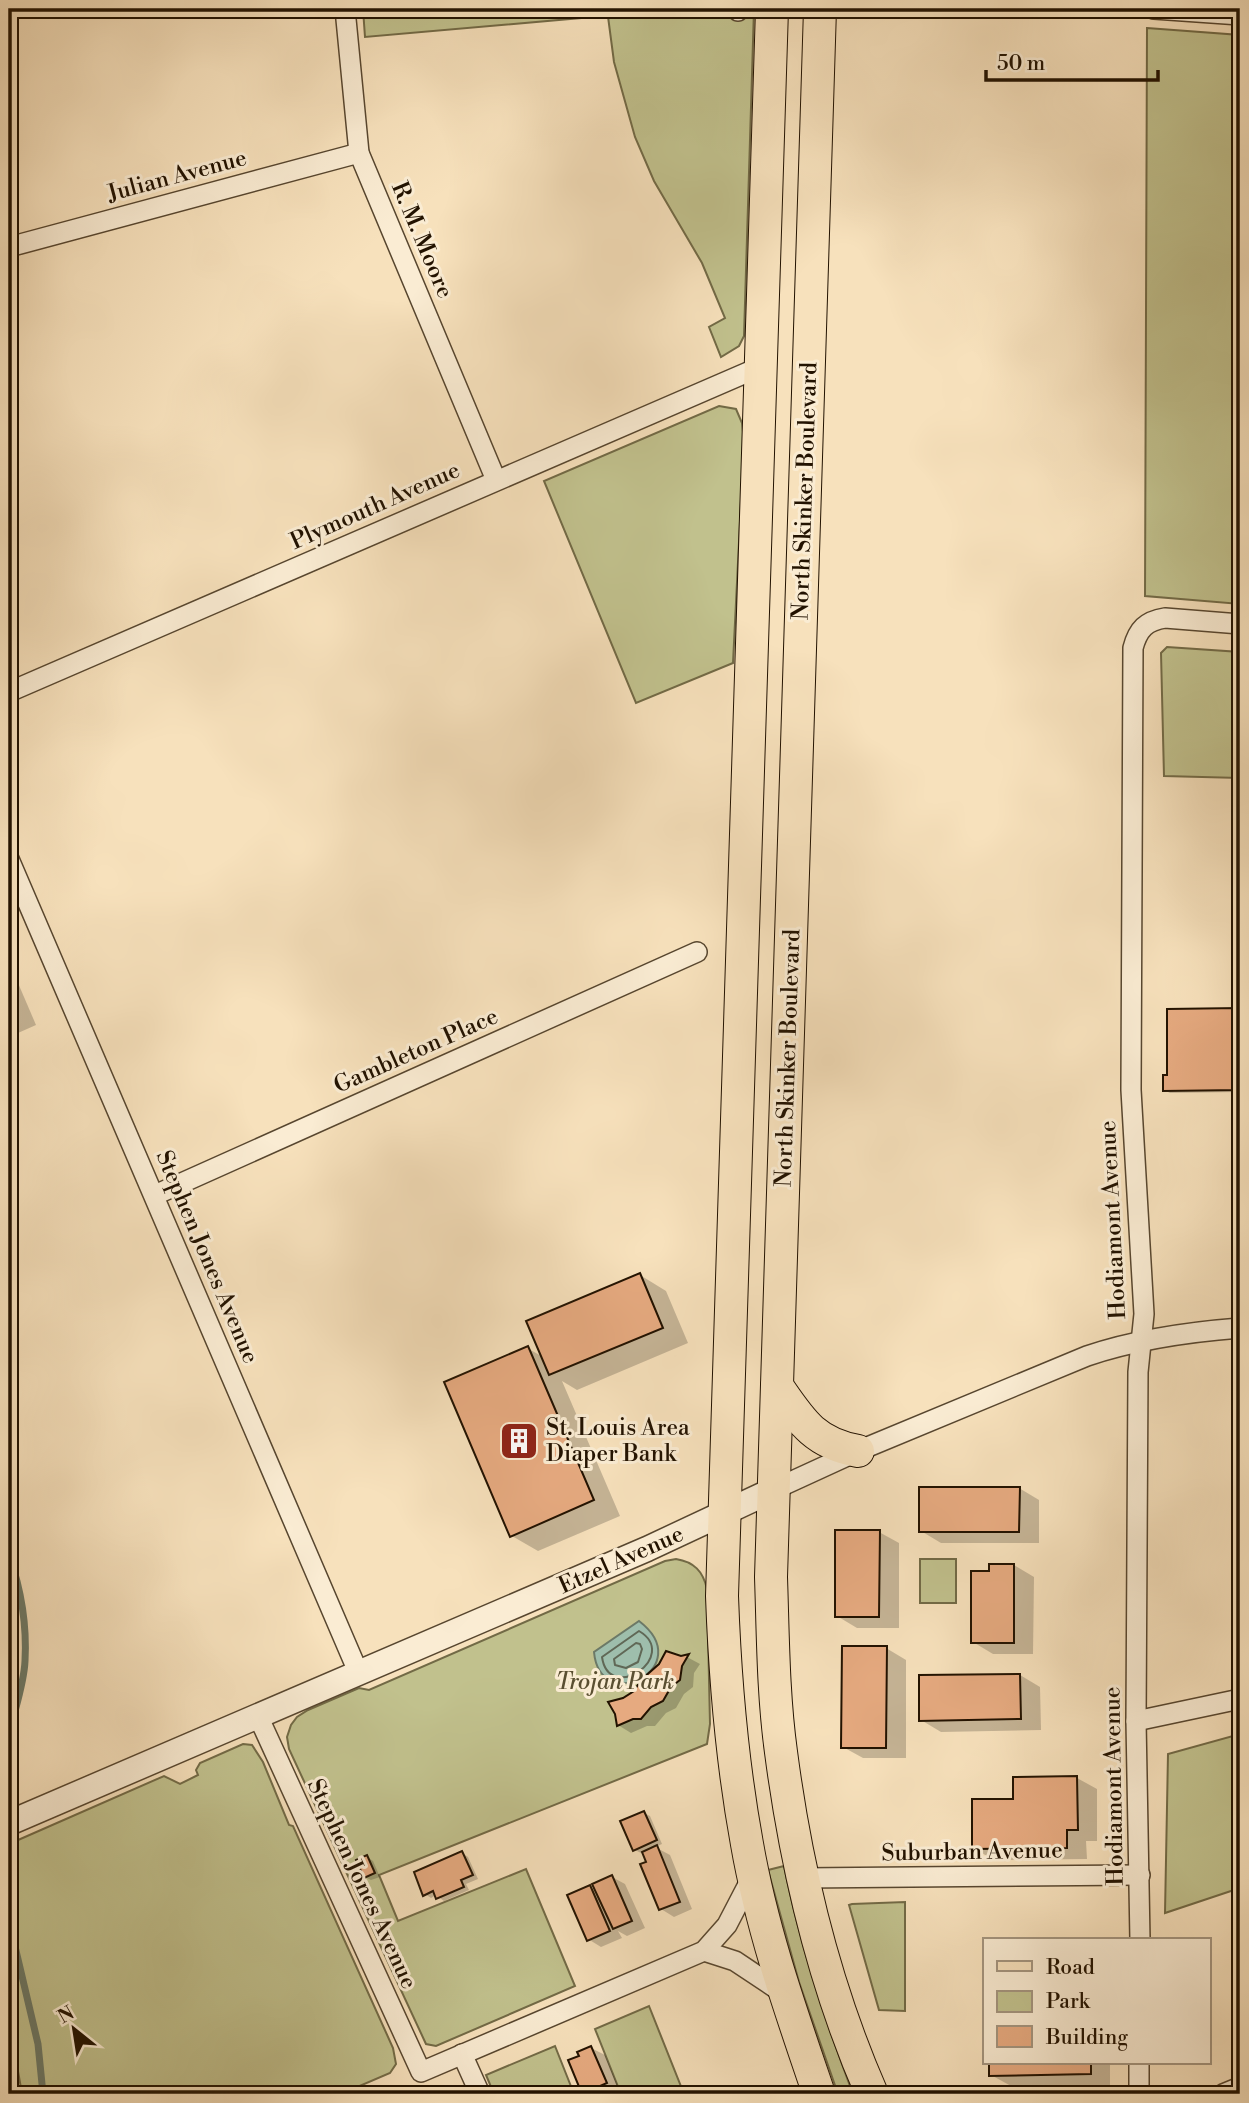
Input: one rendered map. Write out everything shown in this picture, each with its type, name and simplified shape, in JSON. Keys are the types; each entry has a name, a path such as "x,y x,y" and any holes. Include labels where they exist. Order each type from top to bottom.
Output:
{"main road":[{"name":"North Skinker Boulevard","path":"772,9 722,1596 725,1677 733,1754 754,1874 763,1919 819,2094"},
{"name":"North Skinker Boulevard","path":"820,9 771,1577 781,1751 804,1878 841,2013 872,2094"},
{"path":"777,1386 796,1414 817,1436 858,1451"}],"street":[{"name":"R. M. Moore","path":"345,9 359,153 496,480"},
{"path":"1154,9 1240,15"},
{"name":"Julian Avenue","path":"9,247 359,153"},
{"name":"Plymouth Avenue","path":"9,692 762,366"},
{"name":"Hodiamont Avenue","path":"1140,1938 1136,1721 1138,1372 1144,1301 1131,1090 1133,648 1136,635 1143,626 1153,620 1165,618 1240,624"},
{"name":"Stephen Jones Avenue","path":"9,859 359,1674"},
{"name":"Gambleton Place","path":"155,1195 697,951"},
{"name":"Etzel Avenue","path":"9,1823 359,1674 724,1514 858,1451 1087,1356 1142,1340 1240,1328"},
{"path":"1136,1721 1240,1699"},
{"name":"Stephen Jones Avenue","path":"258,1716 421,2072 462,2054"},
{"path":"480,2094 462,2054 704,1951 732,1918 754,1874"},
{"name":"Suburban Avenue","path":"804,1878 1140,1875"},
{"path":"704,1951 735,1961 786,1995"},
{"path":"1139,2064 1139,2094"},
{"path":"1223,2094 1240,2087"}],"green space":[{"path":"363,9 591,9 592,17 365,37"},
{"path":"607,9 754,9 744,336 739,346 721,357 709,327 725,318 702,263 654,181 635,137 614,62"},
{"path":"1147,28 1240,35 1240,604 1145,596"},
{"path":"719,406 736,409 742,423 744,441 733,663 636,703 544,481"},
{"path":"1167,647 1240,652 1240,778 1164,776 1161,653"},
{"name":"Trojan Park","path":"676,1559 697,1568 707,1589 710,1724 707,1744 379,1875 398,1921 526,1869 575,1986 436,2046 426,2044 289,1749 287,1737 291,1725 308,1710 359,1688 369,1690 665,1561"},
{"path":"920,1559 956,1559 956,1603 920,1603"},
{"path":"1240,1734 1240,1888 1165,1913 1168,1754"},
{"path":"243,1744 252,1745 263,1762 289,1825 293,1826 393,2048 396,2064 390,2073 341,2094 22,2094 9,2020 9,1844 164,1776 180,1784 198,1775 196,1770 200,1763"},
{"path":"784,1866 814,1982 853,2094 838,2094 799,1982 768,1870"},
{"path":"905,1902 905,2011 879,2010 849,1905"},
{"path":"649,2006 684,2094 621,2094 595,2029"},
{"path":"555,2046 574,2094 494,2094 486,2075"}],"water":[{"path":"639,1621 655,1638 658,1654 653,1668 641,1678 627,1683 612,1681 600,1671 594,1652"}],"building":[{"path":"1240,1008 1240,1090 1163,1091 1163,1075 1167,1075 1167,1009"},
{"path":"640,1273 663,1328 549,1375 526,1321"},
{"name":"St. Louis Area Diaper Bank","path":"528,1346 594,1500 510,1537 444,1382"},
{"path":"919,1487 1020,1487 1019,1532 919,1532"},
{"path":"835,1530 880,1530 879,1617 835,1617"},
{"path":"989,1564 1014,1564 1014,1643 971,1643 971,1571 989,1571"},
{"path":"842,1646 887,1646 886,1748 841,1748"},
{"path":"666,1651 681,1656 689,1654 682,1666 680,1680 671,1687 663,1701 651,1707 641,1719 633,1719 617,1726 615,1714 608,1702 623,1698 634,1691 641,1680 659,1664"},
{"path":"1020,1674 1021,1719 919,1721 919,1675"},
{"path":"1077,1776 1078,1830 1067,1830 1067,1848 972,1849 972,1799 1013,1799 1013,1777"},
{"path":"644,1811 657,1840 633,1851 620,1821"},
{"path":"657,1845 680,1902 659,1910 640,1864 646,1862 642,1852"},
{"path":"462,1851 473,1875 461,1880 464,1887 436,1899 433,1891 423,1896 414,1872"},
{"path":"367,1855 375,1873 364,1878 356,1860"},
{"path":"612,1875 632,1921 613,1929 592,1884"},
{"path":"590,1885 610,1931 587,1941 567,1895"},
{"path":"591,2046 607,2083 582,2094 568,2060 579,2056 577,2052"},
{"path":"989,2064 1091,2064 1091,2074 989,2076"}],"waterway":[{"path":"9,1555 17,1581 25,1634 23,1679 9,1735"},
{"path":"9,1921 38,2044 43,2094"}],"place":[{"name":"St. Louis Area Diaper Bank","path":"519,1441"}]}
